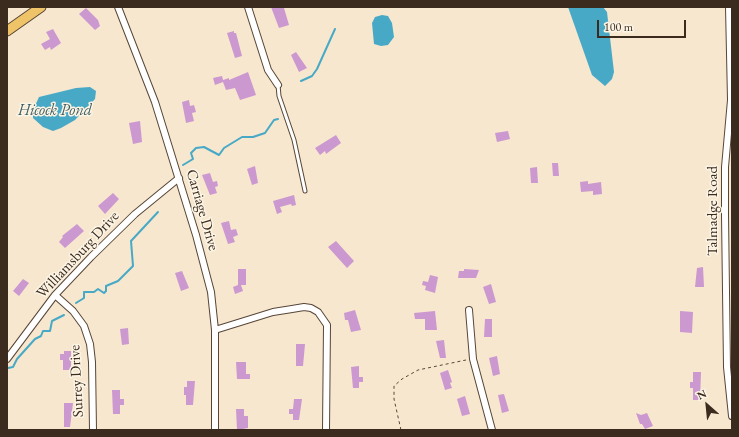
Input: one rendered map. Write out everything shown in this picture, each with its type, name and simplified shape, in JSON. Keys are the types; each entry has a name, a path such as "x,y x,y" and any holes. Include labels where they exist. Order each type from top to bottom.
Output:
{"main road":[{"path":"7,31 41,7"}],"street":[{"name":"Carriage Drive","path":"118,7 155,102 179,178 211,292 215,330 215,430"},
{"path":"248,7 268,70 278,85"},
{"name":"Talmadge Road","path":"729,7 731,100 726,167 732,416"},
{"name":"Williamsburg Drive","path":"7,359 55,295 135,214 179,178"},
{"name":"Surrey Drive","path":"55,295 73,311 84,326 90,344 92,362 93,430"},
{"path":"215,330 274,312 304,307 311,308 318,312 327,325 326,430"},
{"path":"468,310 473,359 492,430"}],"lane":[{"path":"278,85 279,96 292,134 304,191"}],"path":[{"path":"401,430 394,399 394,386 402,379 418,370 473,359"}],"water":[{"path":"568,7 603,7 607,12 614,72 612,79 605,86 592,75"},
{"path":"382,15 388,16 392,23 394,37 388,45 381,46 374,44 372,23 375,17"},
{"name":"Hicock Pond","path":"90,87 96,91 95,99 75,120 61,128 53,131 43,127 33,118 33,110 39,97 76,88"}],"building":[{"path":"271,7 284,8 289,25 279,28"},
{"path":"86,8 98,20 100,26 95,30 79,14"},
{"path":"53,29 61,43 51,50 50,47 45,50 41,44 50,39 46,32"},
{"path":"234,31 234,33 236,33 242,56 235,58 227,33"},
{"path":"296,52 307,68 299,72 291,55"},
{"path":"248,72 256,95 240,100 235,88 226,90 223,82 215,85 213,78 222,76 223,80 229,78 229,80"},
{"path":"189,100 190,106 194,105 196,112 192,113 194,121 186,123 182,102"},
{"path":"140,121 142,142 133,144 129,123"},
{"path":"508,131 510,139 497,142 495,133"},
{"path":"336,135 341,143 326,154 325,151 320,155 315,148"},
{"path":"552,163 558,163 559,176 553,176"},
{"path":"255,166 258,183 252,185 247,169"},
{"path":"537,167 538,183 531,183 530,168"},
{"path":"210,173 213,182 217,181 218,186 215,187 217,193 210,195 202,175"},
{"path":"588,181 588,184 601,182 602,194 593,195 593,191 581,192 580,182"},
{"path":"113,193 119,199 105,214 98,206"},
{"path":"294,195 296,205 292,206 291,204 280,207 282,212 277,214 273,201"},
{"path":"229,221 231,230 236,229 238,235 233,237 235,242 228,244 221,223"},
{"path":"77,224 84,231 65,248 59,242 63,237 62,236"},
{"path":"336,241 354,261 347,268 328,247"},
{"path":"703,267 704,287 695,287 697,268"},
{"path":"238,269 246,269 246,285 241,285 243,291 235,294 233,287 238,285"},
{"path":"464,269 479,270 476,278 458,278 459,271 464,271"},
{"path":"182,271 189,288 181,291 175,273"},
{"path":"430,275 438,277 435,293 425,290 426,286 422,285 423,281 428,282"},
{"path":"23,279 29,283 19,296 13,291"},
{"path":"491,284 496,302 489,304 483,287"},
{"path":"355,310 361,330 351,332 348,320 345,320 344,313"},
{"path":"435,311 437,330 425,330 425,319 415,319 414,313"},
{"path":"680,311 693,312 692,333 680,332"},
{"path":"485,319 492,319 492,337 484,337"},
{"path":"128,328 129,344 122,345 120,329"},
{"path":"444,340 446,358 440,358 436,341"},
{"path":"296,344 305,344 303,366 296,366"},
{"path":"64,351 71,351 71,370 63,370 63,360 60,360 60,354 64,354"},
{"path":"497,356 500,374 493,376 489,358"},
{"path":"236,362 246,362 246,374 250,374 250,379 237,379"},
{"path":"359,366 359,377 363,377 363,382 359,382 359,388 353,388 351,367"},
{"path":"448,370 452,382 450,383 452,388 445,390 440,373"},
{"path":"693,372 701,372 700,400 693,400 693,388 690,388 690,382 693,382"},
{"path":"187,381 195,381 193,405 186,405 184,387 187,387"},
{"path":"112,390 120,390 120,399 124,399 124,405 120,405 120,414 113,414"},
{"path":"504,394 509,411 502,413 498,395"},
{"path":"465,396 470,414 462,416 457,399"},
{"path":"294,399 302,399 299,420 293,420 293,414 289,414 289,409 293,409"},
{"path":"64,403 73,403 70,427 64,427"},
{"path":"236,409 244,409 244,416 248,416 248,428 237,430"},
{"path":"636,413 641,415 647,413 653,426 645,429 642,424 640,424"}],"waterway":[{"path":"301,81 312,76 317,69 335,29"},
{"path":"183,165 193,159 191,153 196,148 204,147 219,155 224,148 242,137 253,137 265,133 274,120 278,119"},
{"path":"76,303 84,298 84,292 94,292 98,289 104,293 106,291 106,286 118,281 133,266 131,241 158,212"},
{"path":"8,368 13,367 17,359 35,339 41,336 43,331 50,331 52,321 64,315"}]}
